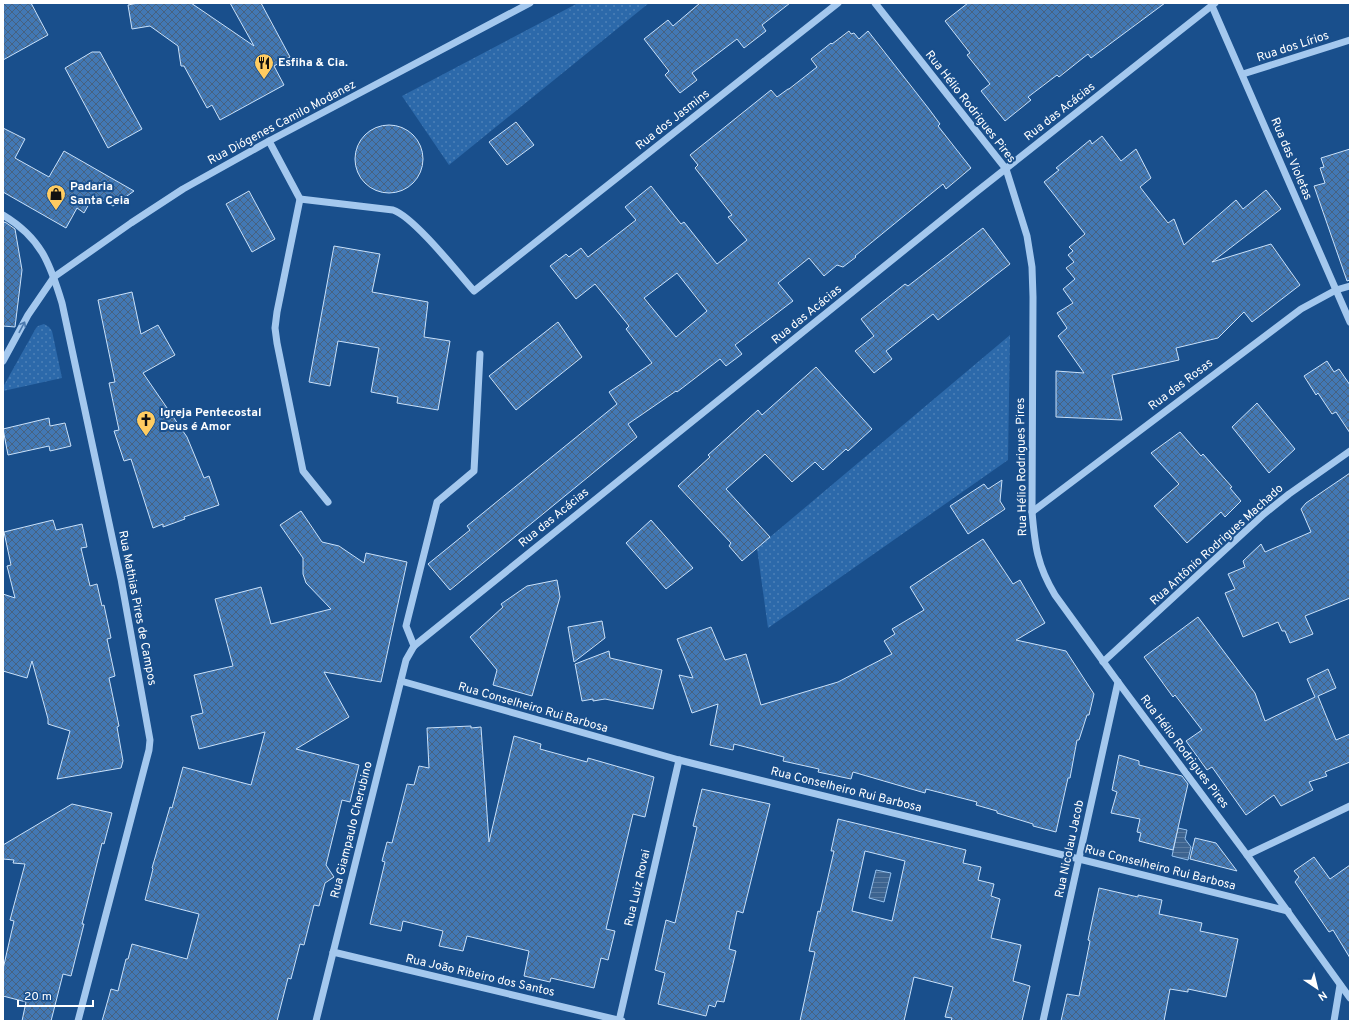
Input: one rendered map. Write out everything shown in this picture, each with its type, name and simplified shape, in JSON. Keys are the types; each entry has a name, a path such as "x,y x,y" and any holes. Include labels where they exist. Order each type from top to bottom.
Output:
{"street":[{"name":"Rua Diógenes Camilo Modanez","path":"54,277 131,223 184,189 269,141 530,3"},
{"name":"Rua dos Jasmins","path":"300,199 393,210 398,212 427,238 474,292 838,3"},
{"name":"Rua Hélio Rodrigues Pires","path":"875,3 1006,169 1027,236 1032,267 1033,297 1032,512 1034,543 1047,581 1103,662 1247,855 1350,998"},
{"name":"Rua das Acácias","path":"414,646 1213,4"},
{"name":"Rua das Violetas","path":"1213,4 1350,322"},
{"name":"Rua dos Lírios","path":"1243,74 1350,40"},
{"path":"269,141 300,199 277,312 275,328 277,343 303,471 328,502"},
{"name":"Rua Mathias Pires de Campos","path":"3,215 25,230 37,243 46,258 54,277 62,304 121,580 150,740 149,750 78,1021"},
{"path":"3,361 28,315 54,277"},
{"name":"Rua das Rosas","path":"1032,512 1301,309 1336,290 1350,286"},
{"path":"414,646 406,626 436,502 474,471 480,354"},
{"name":"Rua Antônio Rodrigues Machado","path":"1103,662 1264,514 1289,494 1350,451"},
{"name":"Rua Giampaulo Cherubino","path":"316,1021 406,660 414,646"},
{"name":"Rua Conselheiro Rui Barbosa","path":"401,681 678,760 1288,911"},
{"name":"Rua Nicolau Jacob","path":"1043,1021 1118,682"},
{"name":"Rua Luiz Rovai","path":"620,1021 678,760"},
{"path":"1247,855 1350,806"},
{"name":"Rua João Ribeiro dos Santos","path":"333,952 620,1021"},
{"path":"1334,1021 1340,985"}],"shaded area":[{"path":"578,3 649,3 449,165 402,96"},
{"path":"44,324 52,331 62,378 3,391 3,387 36,328"},
{"path":"1010,335 1008,460 768,628 757,548"},
{"path":"1178,828 1187,830 1185,839 1191,847 1188,860 1172,856"},
{"path":"876,870 891,873 884,902 869,898"}],"building":[{"path":"3,3 31,3 48,35 3,60"},
{"path":"138,3 191,3 254,46 230,3 261,3 290,57 274,66 284,85 220,120 212,105 207,108 184,66 181,66 178,46 150,26 132,29 128,5"},
{"path":"700,3 790,3 762,25 766,31 744,48 737,39 692,73 697,80 680,93 665,75 669,71 644,39 668,20 673,26"},
{"path":"968,3 1165,3 1091,58 1088,54 1059,77 1057,75 1028,97 1031,100 1005,121 981,91 990,84 967,55 970,53 945,21"},
{"path":"849,31 851,34 854,33 859,39 868,31 929,109 940,124 938,126 971,168 946,189 943,184 843,267 837,265 824,276 809,258 778,283 793,301 735,345 742,354 726,366 720,359 677,392 676,391 628,424 637,437 450,590 428,564 470,530 467,526 617,404 609,392 652,363 626,329 629,326 595,284 576,299 550,266 566,254 569,257 581,248 588,257 636,220 625,207 651,186 681,224 684,222 717,264 747,240 728,217 732,215 695,168 698,165 690,155 771,90 777,97 789,89 817,67 811,59 831,43 832,44","holes":["677,273 707,311 676,337 644,298"]},
{"path":"92,52 100,52 142,129 108,148 65,68"},
{"path":"516,122 534,145 507,165 489,142"},
{"path":"389,125 402,128 413,135 420,146 423,159 420,172 413,183 402,190 389,193 376,190 365,183 358,172 355,159 358,146 365,135 376,128"},
{"path":"3,128 25,139 15,158 49,177 64,151 134,191 113,206 94,195 84,213 77,208 66,228 3,192"},
{"path":"1102,136 1121,161 1136,149 1151,178 1140,187 1168,223 1174,219 1184,245 1236,200 1243,209 1266,190 1281,209 1212,262 1271,244 1300,285 1252,322 1244,312 1218,338 1176,348 1179,360 1112,375 1122,420 1056,417 1056,371 1084,373 1058,336 1067,328 1057,313 1073,303 1063,289 1075,279 1066,268 1074,262 1068,255 1073,251 1069,247 1085,234 1044,182 1059,170 1056,168 1090,140 1092,144"},
{"path":"1350,149 1350,280 1347,281 1314,186 1325,183 1320,168 1324,167 1321,158"},
{"path":"249,191 275,239 252,252 226,204"},
{"path":"5,222 15,229 22,270 15,327 3,326 3,223"},
{"path":"983,228 1010,264 938,320 933,314 886,351 892,359 874,373 855,351 874,336 861,319 905,284 908,286"},
{"path":"334,246 380,254 372,292 428,302 424,337 450,341 438,410 397,403 398,397 371,392 379,348 338,341 330,386 309,382"},
{"path":"132,292 141,334 158,325 175,355 143,373 187,437 204,478 209,476 219,505 184,517 185,519 163,527 163,524 153,528 131,459 124,461 114,431 119,430 109,383 115,382 98,300"},
{"path":"558,322 582,357 516,410 489,376"},
{"path":"1327,361 1334,372 1339,369 1350,385 1350,433 1336,412 1332,414 1318,393 1316,395 1304,376"},
{"path":"816,367 872,429 848,451 846,449 823,470 815,462 792,482 765,454 726,489 770,537 742,561 729,546 731,543 678,486 710,457 708,455 758,410 762,415"},
{"path":"1257,403 1295,449 1269,473 1232,427"},
{"path":"49,418 50,426 65,423 71,446 50,451 49,446 8,455 3,429"},
{"path":"1180,432 1201,456 1203,454 1232,487 1230,488 1241,501 1225,517 1221,512 1187,543 1154,506 1179,484 1151,453"},
{"path":"1350,473 1350,598 1305,616 1313,634 1290,643 1285,631 1282,631 1278,622 1243,637 1225,593 1235,589 1228,574 1245,567 1243,561 1261,544 1265,552 1311,532 1301,509 1306,503"},
{"path":"1002,480 1000,501 1005,509 968,534 950,506 984,484 988,489"},
{"path":"301,511 322,542 339,546 364,563 366,553 407,562 381,682 324,672 349,717 296,749 359,765 350,802 342,800 326,865 334,877 325,883 319,906 314,905 304,945 300,944 291,979 288,978 277,1021 102,1021 111,989 118,991 126,959 128,959 132,944 187,959 199,914 145,900 152,868 170,807 172,808 183,767 251,785 265,732 199,749 191,716 203,713 194,675 233,666 215,599 261,587 271,624 331,609 306,583 303,574 303,558 280,525"},
{"path":"53,520 56,530 82,524 87,547 81,548 90,586 97,584 102,606 104,605 111,638 107,639 115,676 109,678 119,726 117,727 123,761 121,768 57,779 70,731 48,724 48,719 32,661 27,678 3,671 3,594 15,598 7,566 11,565 4,532"},
{"path":"651,520 693,568 666,589 626,543"},
{"path":"983,539 1013,584 1020,580 1045,623 1016,640 1066,651 1094,694 1089,715 1087,715 1079,740 1077,740 1070,778 1068,778 1056,832 1033,826 1033,824 997,813 997,811 976,805 977,802 926,789 925,793 853,772 851,779 818,772 819,769 783,761 784,757 734,744 733,750 710,745 718,704 692,713 679,675 693,678 677,639 711,627 725,660 746,654 761,705 838,682 892,654 884,641 895,634 892,629 924,610 910,587"},
{"path":"557,580 560,597 532,696 493,685 497,670 470,637 503,607 501,604 527,586"},
{"path":"1198,617 1255,693 1265,721 1315,697 1307,679 1328,669 1336,688 1318,696 1336,740 1350,734 1350,762 1325,772 1327,776 1309,782 1313,790 1281,806 1274,795 1246,815 1212,767 1207,770 1186,741 1202,730 1175,695 1173,697 1144,657"},
{"path":"602,621 605,638 574,662 568,627"},
{"path":"609,651 610,658 662,670 653,709 605,699 582,701 575,664"},
{"path":"471,726 471,728 481,727 489,842 514,736 541,744 540,749 587,762 588,758 654,777 645,817 633,814 606,929 615,931 608,960 601,958 594,988 551,978 550,982 524,976 529,951 467,936 463,951 439,946 443,931 403,921 401,931 370,924 385,862 382,861 387,842 392,843 407,784 414,785 419,766 429,768 427,728"},
{"path":"1119,755 1139,761 1139,765 1182,776 1188,784 1173,850 1139,841 1141,833 1137,832 1140,819 1111,813 1117,792 1112,790"},
{"path":"702,789 770,804 743,913 737,911 729,949 736,951 724,1002 717,1001 715,1007 709,1005 706,1016 658,1004 665,973 655,970 666,920 675,923 697,827 693,826"},
{"path":"72,804 112,813 104,844 102,843 71,976 63,974 51,1021 22,1021 26,1002 3,996 3,969 14,921 10,920 25,864 13,863 14,860 3,859 3,845"},
{"path":"838,819 966,850 963,863 981,867 978,880 994,884 991,896 1000,899 991,938 1021,945 1013,981 1030,986 1022,1021 951,1021 952,1018 945,1017 953,987 914,977 904,1021 800,1021 815,952 809,951 818,911 820,912 834,851 831,851","holes":["865,851 905,861 892,921 852,911"]},
{"path":"1195,838 1216,843 1237,871 1190,859"},
{"path":"1314,857 1330,879 1350,865 1350,958 1333,930 1329,932 1295,882 1299,877 1294,871"},
{"path":"1099,888 1138,897 1138,895 1162,900 1159,914 1202,923 1200,931 1238,939 1226,997 1188,989 1188,992 1170,989 1164,1021 1061,1021 1067,994 1079,996 1090,941 1088,940"}],"place":[{"name":"Esfiha & Cia.","path":"264,80"},
{"name":"Padaria Santa Ceia","path":"56,211"},
{"name":"Igreja Pentecostal Deus é Amor","path":"146,437"}]}
